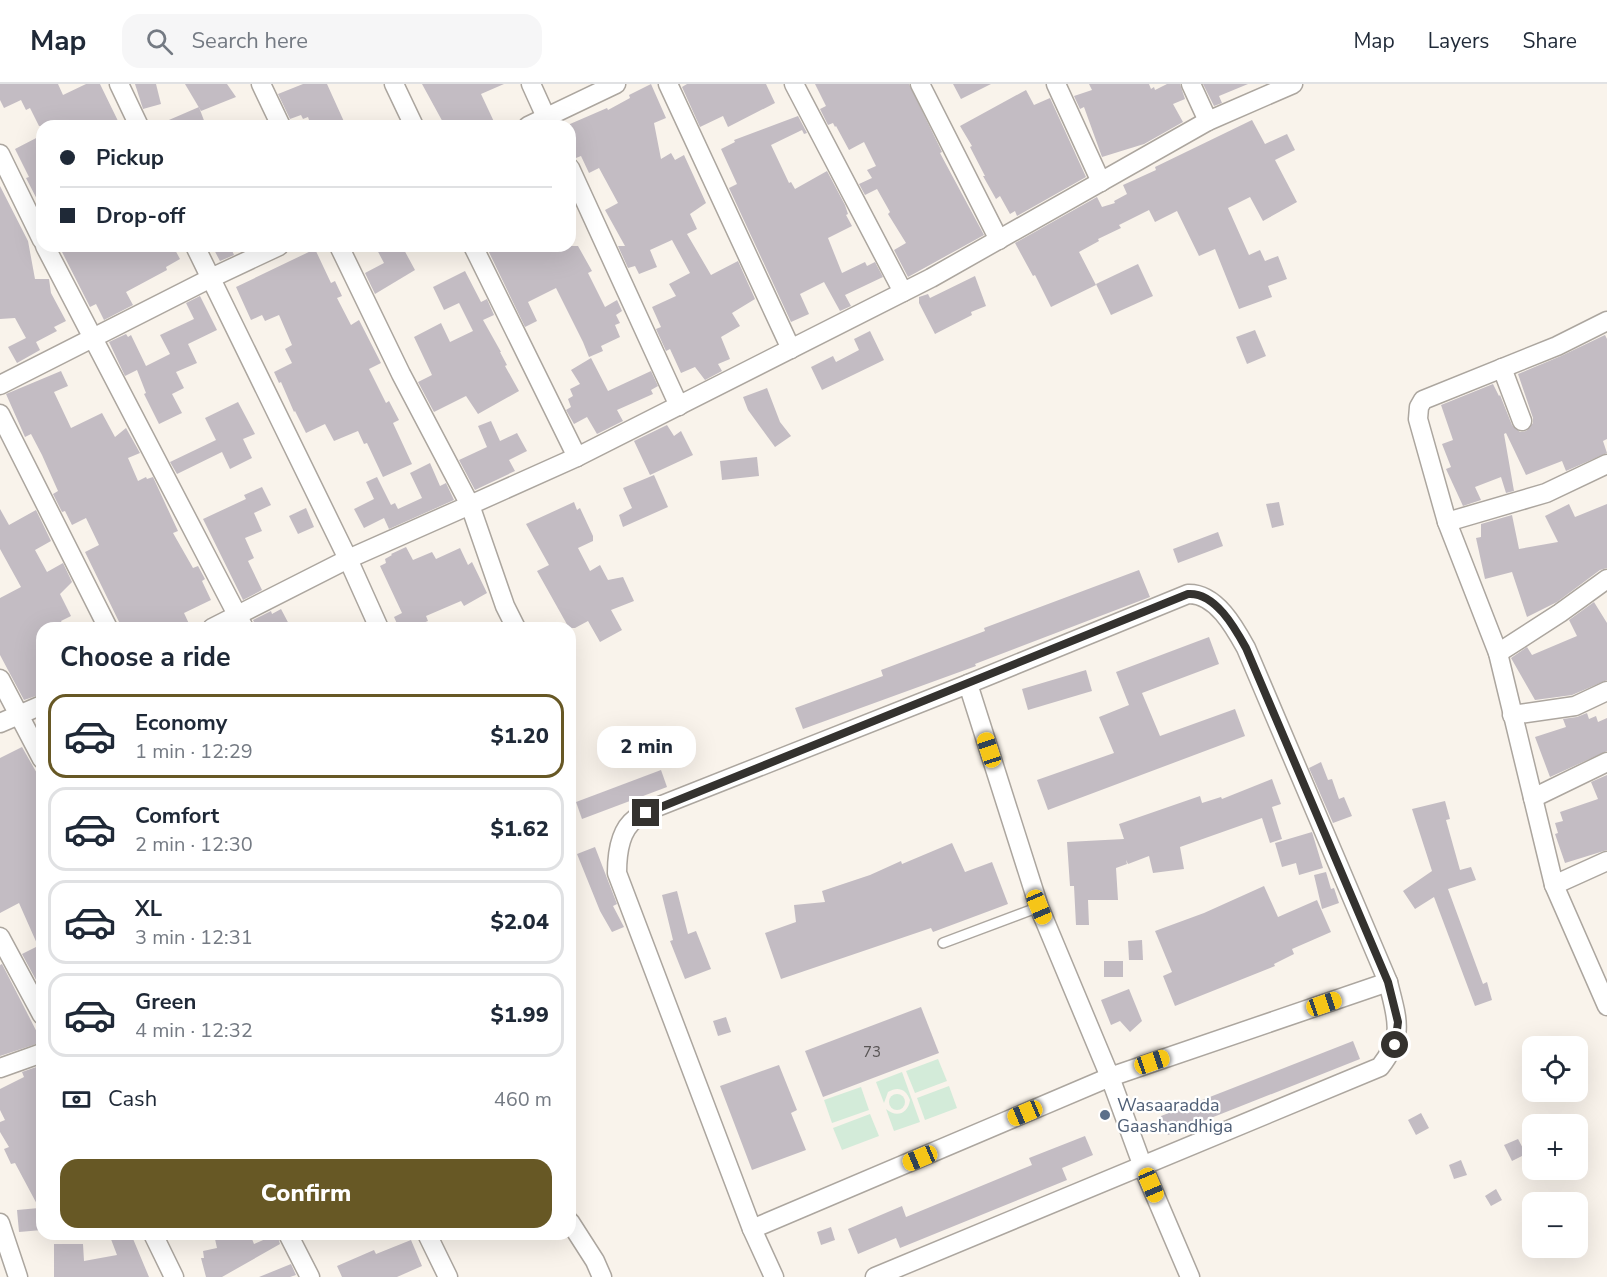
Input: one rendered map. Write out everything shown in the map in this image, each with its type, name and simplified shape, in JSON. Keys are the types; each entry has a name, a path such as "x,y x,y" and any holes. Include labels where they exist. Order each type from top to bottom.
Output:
{"street":[{"path":"119,84 136,120"},
{"path":"261,84 278,120"},
{"path":"394,84 411,120"},
{"path":"531,84 548,120"},
{"path":"550,120 616,84"},
{"path":"668,84 791,349"},
{"path":"794,84 903,292"},
{"path":"920,84 999,240"},
{"path":"1056,84 1101,182"},
{"path":"1191,84 1209,121"},
{"path":"48,252 241,622 348,559 577,457 903,292 1209,121 1293,84"},
{"path":"0,154 36,228"},
{"path":"576,181 679,406"},
{"path":"198,252 348,559 376,622"},
{"path":"0,385 266,252"},
{"path":"342,252 401,374 470,504 505,606 513,622"},
{"path":"476,252 577,457"},
{"path":"1607,321 1557,346 1423,400 1419,407 1418,419 1447,522 1498,653 1554,885 1607,1006"},
{"path":"1502,368 1522,421"},
{"path":"0,414 105,622"},
{"path":"1447,522 1546,493 1607,464"},
{"path":"1498,653 1560,614 1607,579"},
{"path":"774,1277 752,1229 617,873 617,856 624,833 635,819 657,807 1188,594 1198,595 1218,607 1234,624 1246,648 1388,982 1398,1022 1395,1045 1380,1067 875,1277"},
{"path":"0,679 36,747"},
{"path":"968,684 1039,907 1110,1077 1143,1167 1190,1277"},
{"path":"1512,715 1575,706 1607,691"},
{"path":"0,723 36,707"},
{"path":"1533,798 1607,762"},
{"path":"1554,885 1607,861"},
{"path":"0,937 36,1004"},
{"path":"752,1229 1110,1077 1388,982"},
{"path":"0,1068 36,1055"},
{"path":"0,1223 5,1255 18,1277"},
{"path":"576,1231 595,1261 602,1277"},
{"path":"156,1240 174,1277"},
{"path":"291,1240 310,1277"},
{"path":"430,1240 448,1277"}],"lane":[{"path":"943,943 1039,907"}],"green space":[{"path":"938,1059 947,1081 915,1093 906,1071"},
{"path":"902,1072 920,1122 894,1131 886,1109 897,1114 901,1113 907,1109 910,1100 904,1091 895,1089 888,1092 884,1103 876,1082"},
{"path":"949,1086 957,1108 925,1120 917,1098"},
{"path":"861,1087 869,1110 832,1123 824,1100"},
{"path":"894,1094 900,1094 905,1102 903,1108 894,1110 889,1105 889,1099"},
{"path":"870,1114 879,1136 842,1150 833,1128"}],"building":[{"path":"0,84 58,84 63,95 86,84 100,84 118,120 36,120 30,108 26,110 21,100 4,108 0,100"},
{"path":"135,84 156,84 161,104 143,109"},
{"path":"185,84 227,84 236,97 201,111"},
{"path":"303,84 327,84 343,120 309,120 308,117 303,119 301,115 290,119 278,94"},
{"path":"422,84 504,84 481,94 493,120 442,120"},
{"path":"651,84 666,118 654,123 661,159 671,153 675,160 684,155 706,203 690,214 697,229 687,234 711,275 738,261 755,299 732,313 740,326 721,337 730,359 718,364 722,371 705,380 695,367 681,373 670,349 666,351 656,329 661,327 652,307 676,296 669,284 690,273 672,240 650,250 657,267 639,274 635,266 628,268 618,246 625,246 605,210 618,203 599,168 589,173 581,156 576,158 576,121 607,108 608,110 630,98 629,95"},
{"path":"687,84 766,84 775,103 728,127 723,116 700,127 682,87"},
{"path":"815,84 909,84 942,152 940,153 984,235 908,277 894,250 906,243 888,214 890,212 877,189 865,195 859,184 872,178 867,170 876,166 864,142 849,150 836,126 833,123 828,125 820,109 826,106"},
{"path":"953,84 991,84 961,99"},
{"path":"1089,84 1149,84 1151,89 1154,87 1155,90 1167,84 1180,84 1185,99 1173,104 1183,122 1144,144 1102,157 1084,107 1080,109 1074,96 1092,90"},
{"path":"1203,84 1248,84 1219,96 1222,103 1214,106"},
{"path":"1026,90 1034,105 1050,98 1086,177 1017,216 1015,211 1010,214 1000,196 996,199 983,176 985,176 970,147 972,146 960,126"},
{"path":"199,107 204,120 169,120"},
{"path":"798,116 807,133 804,134 802,130 771,145 789,183 791,182 795,189 827,171 845,205 848,214 846,215 852,226 828,238 842,273 865,262 867,266 875,262 883,277 845,295 851,306 840,311 824,282 800,294 809,314 791,322 729,188 737,184 721,149 735,142 734,140"},
{"path":"1252,120 1265,144 1287,134 1295,150 1275,160 1297,202 1263,221 1250,197 1228,208 1249,255 1260,250 1265,261 1278,256 1287,279 1268,286 1272,297 1239,309 1215,249 1199,256 1177,211 1155,222 1149,210 1119,225 1121,228 1098,239 1099,241 1079,252 1096,285 1051,307 1015,243 1097,197 1102,207 1115,203 1114,201 1127,194 1123,185"},
{"path":"36,138 36,197 26,178 29,177 15,149"},
{"path":"0,186 28,241 35,279 49,279 51,293 66,321 54,327 57,331 36,342 40,350 17,363 8,347 26,338 15,318 0,319"},
{"path":"576,246 578,246 592,271 588,273 605,307 617,300 622,311 616,315 620,323 615,325 620,337 601,346 603,351 589,357 556,288 528,302 537,321 525,327 489,252 576,252"},
{"path":"62,252 176,252 180,259 166,267 167,270 126,292 133,305 104,320 96,304 90,307"},
{"path":"215,252 233,252 234,255 220,261"},
{"path":"309,252 316,252 331,283 335,281 342,296 337,298 351,325 359,320 381,363 369,369 386,403 389,401 399,420 393,423 412,464 383,477 367,443 364,444 358,431 334,441 325,424 306,433 274,372 292,363 285,349 292,345 279,315 265,321 262,315 251,320 236,287"},
{"path":"378,252 405,252 415,270 375,294 365,273 384,263"},
{"path":"1138,264 1153,296 1111,315 1096,284"},
{"path":"465,271 481,302 487,299 494,315 483,320 519,391 478,414 466,396 434,412 418,382 432,375 414,337 441,323 450,342 473,331 459,303 444,310 433,287"},
{"path":"975,276 986,306 971,312 972,315 935,334 919,303 919,297 928,294 930,298"},
{"path":"200,296 217,330 188,344 197,363 176,372 184,388 172,394 182,413 159,424 144,394 146,393 137,370 125,376 109,342 126,334 128,337 131,335 146,366 170,354 160,335 194,319 186,303"},
{"path":"1255,330 1266,356 1247,364 1236,337"},
{"path":"870,331 884,360 822,390 811,367 833,356 836,362 859,350 854,339"},
{"path":"1605,335 1607,339 1607,439 1603,441 1607,453 1566,471 1562,461 1526,475 1506,433 1504,434 1514,491 1506,493 1501,477 1475,487 1481,500 1463,506 1446,469 1451,467 1442,444 1453,440 1441,405 1493,384 1512,425 1520,432 1526,431 1533,423 1533,418 1518,374"},
{"path":"591,358 608,391 651,371 658,386 651,390 653,394 617,410 623,421 597,434 587,417 574,424 566,410 571,407 568,399 573,396 570,389 580,384 571,370"},
{"path":"61,371 68,386 54,392 71,428 102,413 115,437 126,428 140,453 128,458 138,481 146,477 147,479 153,477 178,531 173,533 193,568 198,566 205,579 202,581 211,600 184,613 188,622 119,622 85,552 99,545 86,518 72,525 65,511 62,512 53,494 58,491 42,455 31,434 25,437 6,394"},
{"path":"767,388 780,422 791,436 775,447 748,410 743,397"},
{"path":"238,402 255,434 243,439 252,458 230,469 222,452 177,474 170,462 216,440 205,418"},
{"path":"491,421 500,441 517,433 527,451 509,460 515,471 475,490 459,460 487,447 478,426"},
{"path":"667,425 674,436 681,431 693,455 650,475 634,441"},
{"path":"757,457 759,476 722,480 720,461"},
{"path":"430,463 440,486 446,483 454,500 389,529 384,518 364,528 354,509 374,499 366,482 377,477 391,505 395,503 398,509 422,498 410,473"},
{"path":"654,475 668,507 623,527 619,515 632,508 623,488"},
{"path":"262,487 271,505 254,513 262,531 245,538 254,558 248,561 262,590 243,600 203,519 246,499 244,495"},
{"path":"574,502 577,510 580,508 593,536 593,541 578,548 590,571 600,565 608,580 623,577 634,601 611,610 622,630 600,642 588,621 576,627 576,622 566,622 537,571 549,565 526,524"},
{"path":"1279,502 1284,525 1272,528 1266,504"},
{"path":"1569,504 1575,517 1607,504 1607,568 1600,570 1557,602 1527,617 1512,572 1485,579 1476,538 1481,537 1481,524 1512,515 1519,549 1558,542 1545,516"},
{"path":"306,508 314,527 298,534 289,516"},
{"path":"0,509 9,525 36,510 51,541 35,550 47,572 63,563 72,582 60,594 71,616 62,622 36,622 36,696 24,700 0,655 0,598 21,587 0,549"},
{"path":"1218,532 1223,546 1178,563 1173,549"},
{"path":"406,547 413,560 432,552 436,559 460,548 468,565 472,562 487,593 464,606 461,601 426,616 428,621 426,622 396,622 394,617 402,613 380,566 386,563 385,559"},
{"path":"1139,570 1150,597 975,664 976,666 803,729 795,708 883,676 881,670 985,631 984,628"},
{"path":"1594,602 1607,623 1607,680 1572,695 1535,700 1511,658 1527,647 1532,655 1577,636 1569,620"},
{"path":"281,609 288,622 254,622 253,620 271,611 272,614"},
{"path":"1209,637 1219,664 1142,693 1160,736 1235,709 1245,736 1048,810 1037,780 1114,753 1099,717 1129,705 1116,672"},
{"path":"1086,670 1092,691 1028,710 1022,689"},
{"path":"1587,713 1589,719 1596,716 1598,722 1607,718 1607,751 1550,777 1535,737 1566,727 1563,719"},
{"path":"22,747 36,772 36,941 19,903 0,913 0,758"},
{"path":"1321,762 1328,780 1332,779 1339,799 1344,797 1352,816 1333,823 1309,768"},
{"path":"661,770 667,787 582,819 576,802"},
{"path":"1607,775 1607,850 1565,863 1555,834 1558,833 1555,823 1563,821 1560,812 1598,799 1591,782"},
{"path":"1272,779 1281,804 1272,807 1282,839 1270,843 1262,818 1180,847 1184,869 1153,873 1149,856 1128,864 1126,860 1127,864 1116,868 1118,900 1088,900 1089,925 1076,925 1074,886 1070,886 1067,842 1124,839 1119,824 1200,796 1202,803 1221,797 1222,799"},
{"path":"1445,801 1450,819 1446,820 1460,870 1471,867 1476,880 1448,889 1483,984 1487,982 1492,1000 1475,1006 1434,897 1415,909 1403,891 1432,871 1412,809"},
{"path":"1312,832 1323,868 1299,875 1296,863 1282,867 1275,843"},
{"path":"952,843 965,872 992,862 1008,904 933,932 931,928 781,979 765,933 796,922 794,905 825,902 822,891 870,875 901,861 902,864"},
{"path":"595,847 617,904 613,906 624,927 612,932 600,911 577,854"},
{"path":"1326,872 1331,889 1334,888 1339,903 1322,909 1314,875"},
{"path":"1264,886 1278,917 1317,900 1331,932 1292,949 1294,954 1274,964 1275,966 1175,1006 1163,976 1172,972 1155,931 1204,913"},
{"path":"677,891 688,934 696,931 711,969 685,979 670,941 673,940 662,895"},
{"path":"1142,940 1143,960 1129,960 1128,941"},
{"path":"36,947 36,980 22,954"},
{"path":"1104,961 1123,961 1123,977 1104,977"},
{"path":"2,964 36,1030 36,1044 0,1056 0,965"},
{"path":"1129,989 1142,1021 1130,1032 1120,1021 1111,1025 1101,1000"},
{"path":"921,1007 939,1053 823,1097 805,1051"},
{"path":"726,1017 731,1032 718,1036 713,1021"},
{"path":"1353,1041 1360,1059 1168,1135 1161,1116"},
{"path":"779,1065 797,1110 791,1113 806,1150 752,1170 720,1086"},
{"path":"36,1067 36,1202 15,1163 11,1164 4,1149 9,1147 0,1132 0,1122 5,1120 0,1110 0,1089 24,1077 22,1072"},
{"path":"1421,1113 1429,1128 1416,1135 1408,1120"},
{"path":"1085,1136 1093,1155 1062,1168 1067,1180 900,1248 896,1238 858,1254 848,1229 902,1206 906,1217 1032,1165 1029,1158"},
{"path":"1518,1139 1522,1146 1522,1156 1512,1161 1504,1145"},
{"path":"1461,1160 1467,1175 1454,1179 1449,1165"},
{"path":"1496,1189 1502,1200 1491,1206 1485,1196"},
{"path":"36,1208 36,1231 19,1232 17,1210"},
{"path":"831,1227 835,1240 821,1245 817,1232"},
{"path":"111,1240 134,1240 149,1277 54,1277 54,1244 83,1244 84,1261 117,1255"},
{"path":"215,1240 252,1240 254,1244 263,1240 279,1240 280,1244 222,1277 206,1277 201,1258 204,1258 203,1251 217,1248"},
{"path":"411,1240 422,1266 397,1277 342,1277 337,1266 374,1250 376,1254"},
{"path":"291,1264 296,1275 259,1277"}],"place":[{"name":"Wasaaradda Gaashandhiga","path":"1105,1115"}],"route":[{"path":"646,813 1188,594 1198,595 1218,607 1234,624 1246,648 1388,982 1398,1022 1395,1045"}]}
